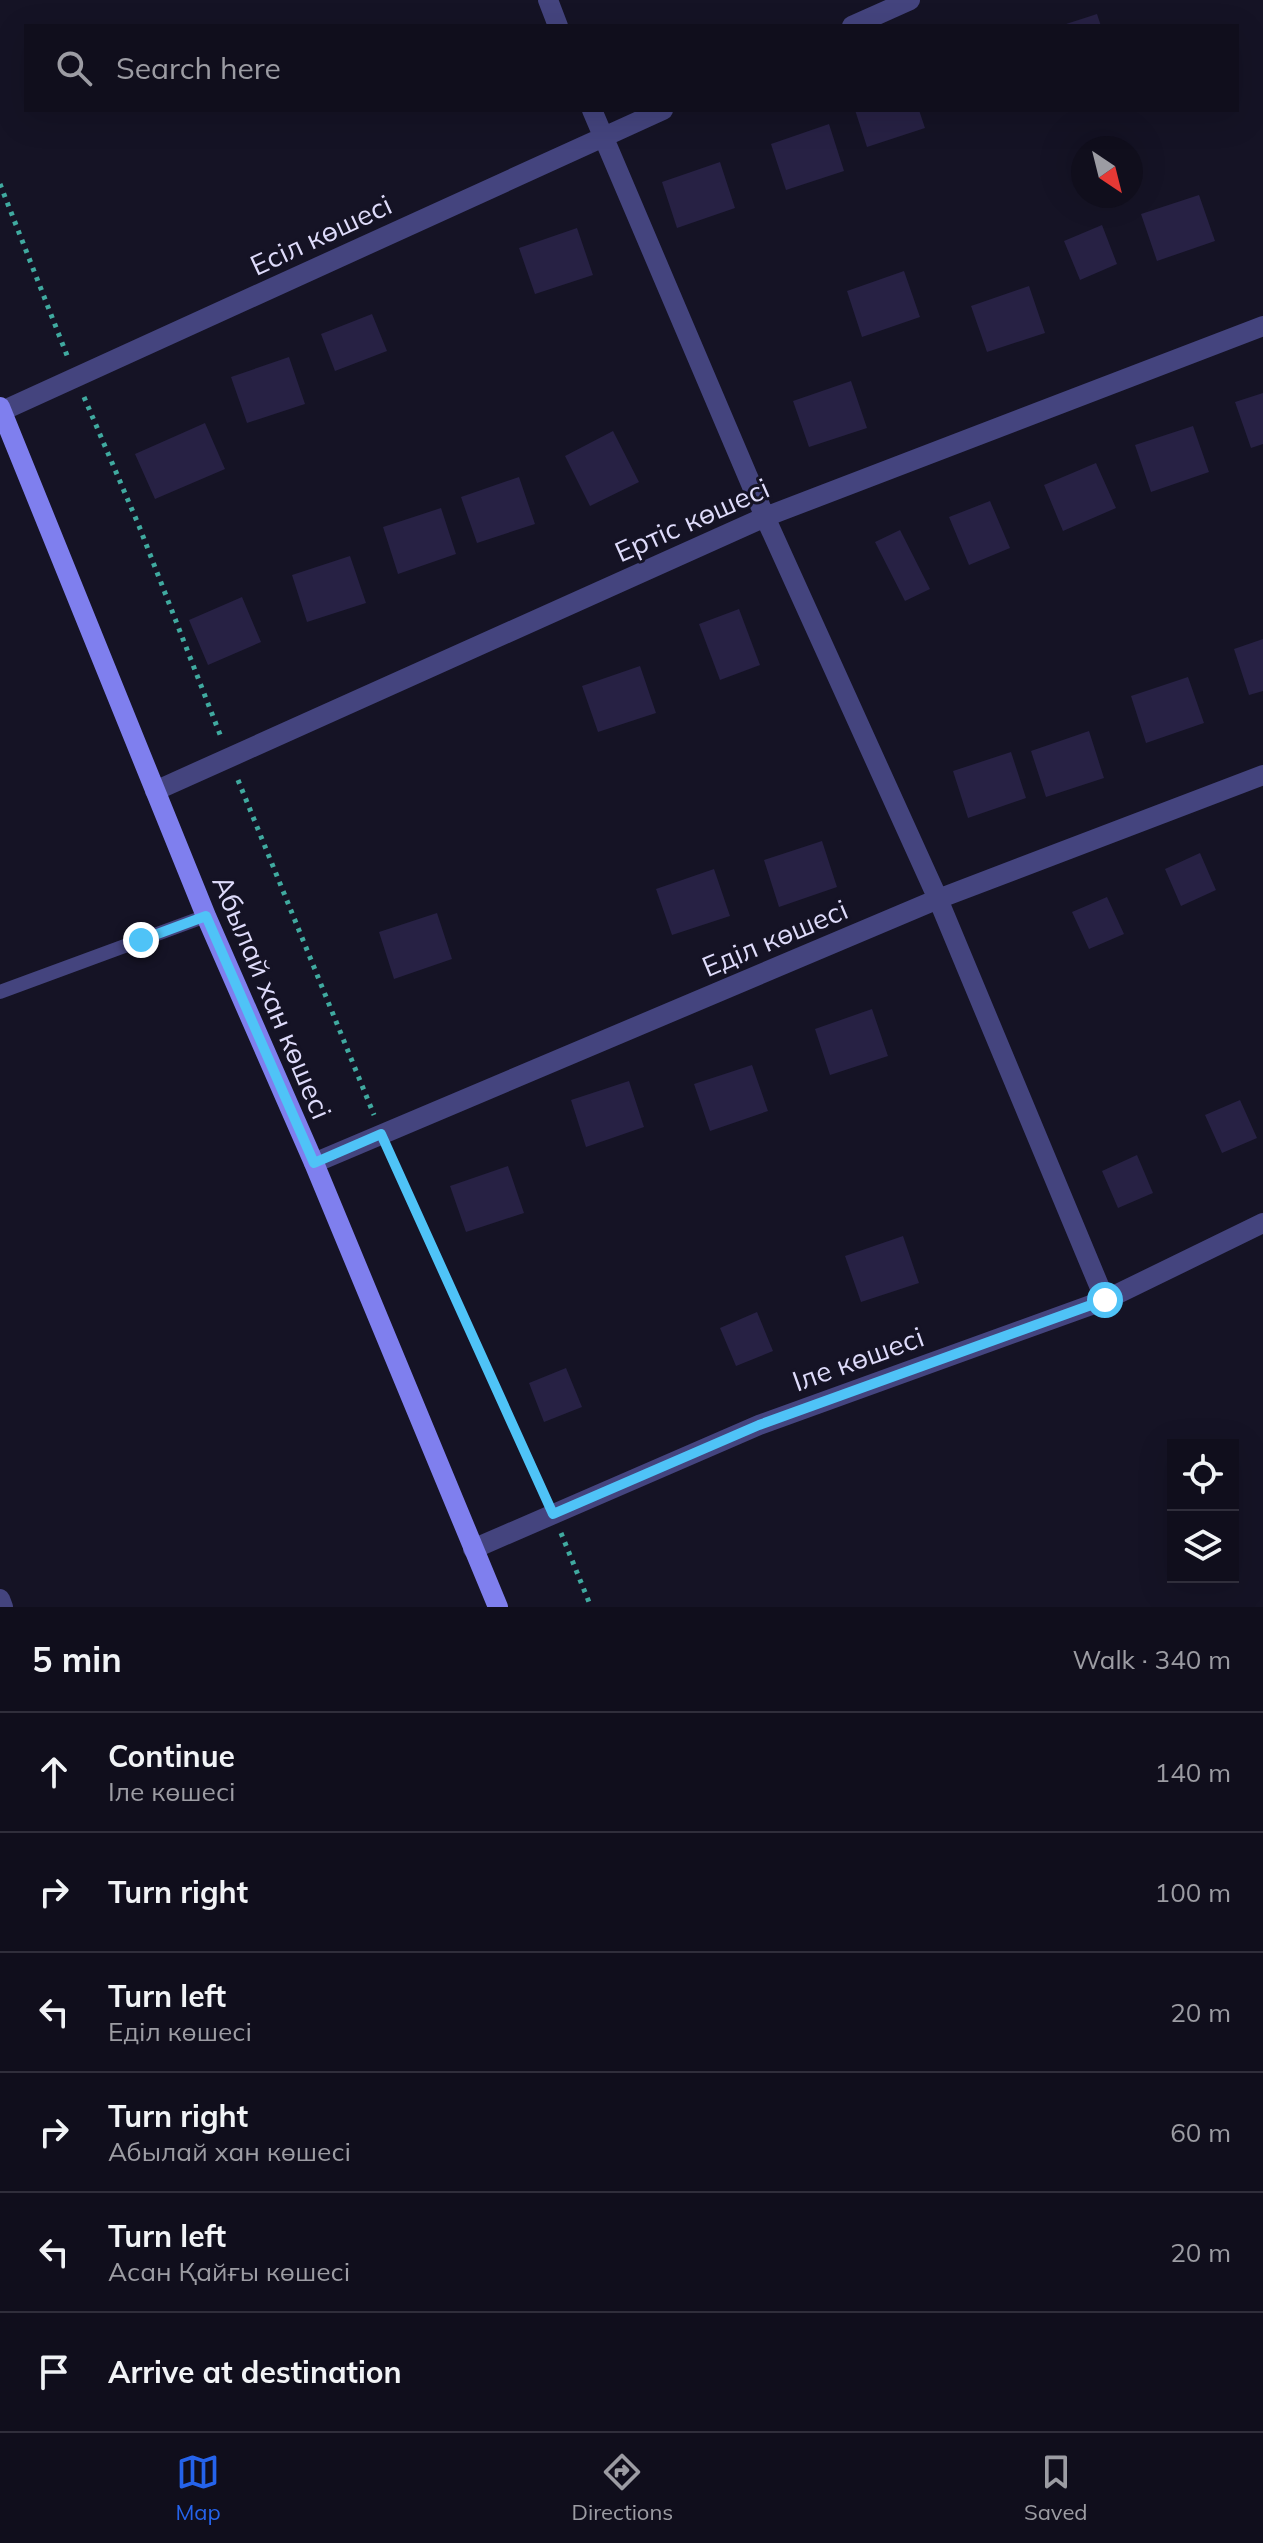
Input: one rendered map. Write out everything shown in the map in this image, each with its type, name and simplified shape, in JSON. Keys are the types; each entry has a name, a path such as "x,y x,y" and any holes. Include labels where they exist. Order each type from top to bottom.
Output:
{"street":[{"path":"548,0 557,24"},
{"path":"856,24 910,0"},
{"path":"593,112 765,517 938,899 1105,1300"},
{"name":"Есіл көшесі","path":"1,409 658,112"},
{"name":"Ертіс көшесі","path":"155,791 765,517 1263,326"},
{"name":"Абылай хан көшесі","path":"1,409 206,916 314,1163 498,1607"},
{"name":"Еділ көшесі","path":"314,1163 938,899 1263,775"},
{"name":"Іле көшесі","path":"473,1549 759,1425 1105,1300 1263,1223"},
{"path":"0,1599 3,1607"}],"lane":[{"path":"0,992 206,916"}],"path":[{"path":"0,184 381,1134 553,1514 591,1607"}],"building":[{"path":"1097,14 1100,24 1066,24"},
{"path":"856,112 920,112 925,128 867,147"},
{"path":"829,124 844,171 786,190 771,144"},
{"path":"720,162 735,208 677,228 662,182"},
{"path":"1199,195 1215,241 1157,261 1141,214"},
{"path":"1102,225 1117,264 1080,280 1064,241"},
{"path":"577,228 593,275 535,294 519,248"},
{"path":"904,271 920,317 862,337 847,291"},
{"path":"1029,286 1045,333 987,352 971,306"},
{"path":"372,314 387,351 335,371 321,334"},
{"path":"289,357 305,404 247,423 231,377"},
{"path":"851,381 867,428 809,447 793,401"},
{"path":"1263,393 1263,444 1251,448 1235,402"},
{"path":"205,423 225,469 155,499 135,454"},
{"path":"1193,426 1209,472 1151,492 1135,445"},
{"path":"613,431 639,482 590,506 565,456"},
{"path":"1096,463 1116,508 1063,531 1044,485"},
{"path":"519,477 535,524 477,543 461,497"},
{"path":"990,501 1010,548 969,565 949,517"},
{"path":"441,508 456,554 398,574 383,527"},
{"path":"900,530 930,589 905,601 875,542"},
{"path":"350,556 366,603 307,622 292,575"},
{"path":"242,597 261,642 208,665 189,620"},
{"path":"739,609 760,665 720,680 699,624"},
{"path":"1263,639 1263,691 1249,695 1234,649"},
{"path":"640,666 656,713 598,732 582,686"},
{"path":"1188,677 1204,723 1146,743 1131,696"},
{"path":"1089,731 1104,778 1046,797 1031,751"},
{"path":"1011,752 1026,798 968,818 953,771"},
{"path":"822,841 837,887 779,907 764,860"},
{"path":"1200,853 1216,890 1181,906 1165,869"},
{"path":"714,869 730,916 672,935 656,889"},
{"path":"1107,897 1124,934 1089,949 1072,912"},
{"path":"437,913 452,959 394,979 379,932"},
{"path":"872,1009 888,1056 830,1075 815,1029"},
{"path":"752,1065 768,1111 710,1131 694,1084"},
{"path":"629,1081 644,1127 586,1147 571,1100"},
{"path":"1240,1100 1257,1138 1222,1153 1205,1115"},
{"path":"1137,1155 1153,1193 1118,1208 1102,1171"},
{"path":"508,1166 524,1213 466,1232 450,1186"},
{"path":"903,1236 919,1283 861,1302 845,1256"},
{"path":"757,1312 773,1351 736,1366 720,1328"},
{"path":"566,1368 582,1407 544,1422 529,1383"}],"route":[{"path":"141,940 206,916 314,1163 381,1134 553,1514 759,1425 1105,1300"}]}
